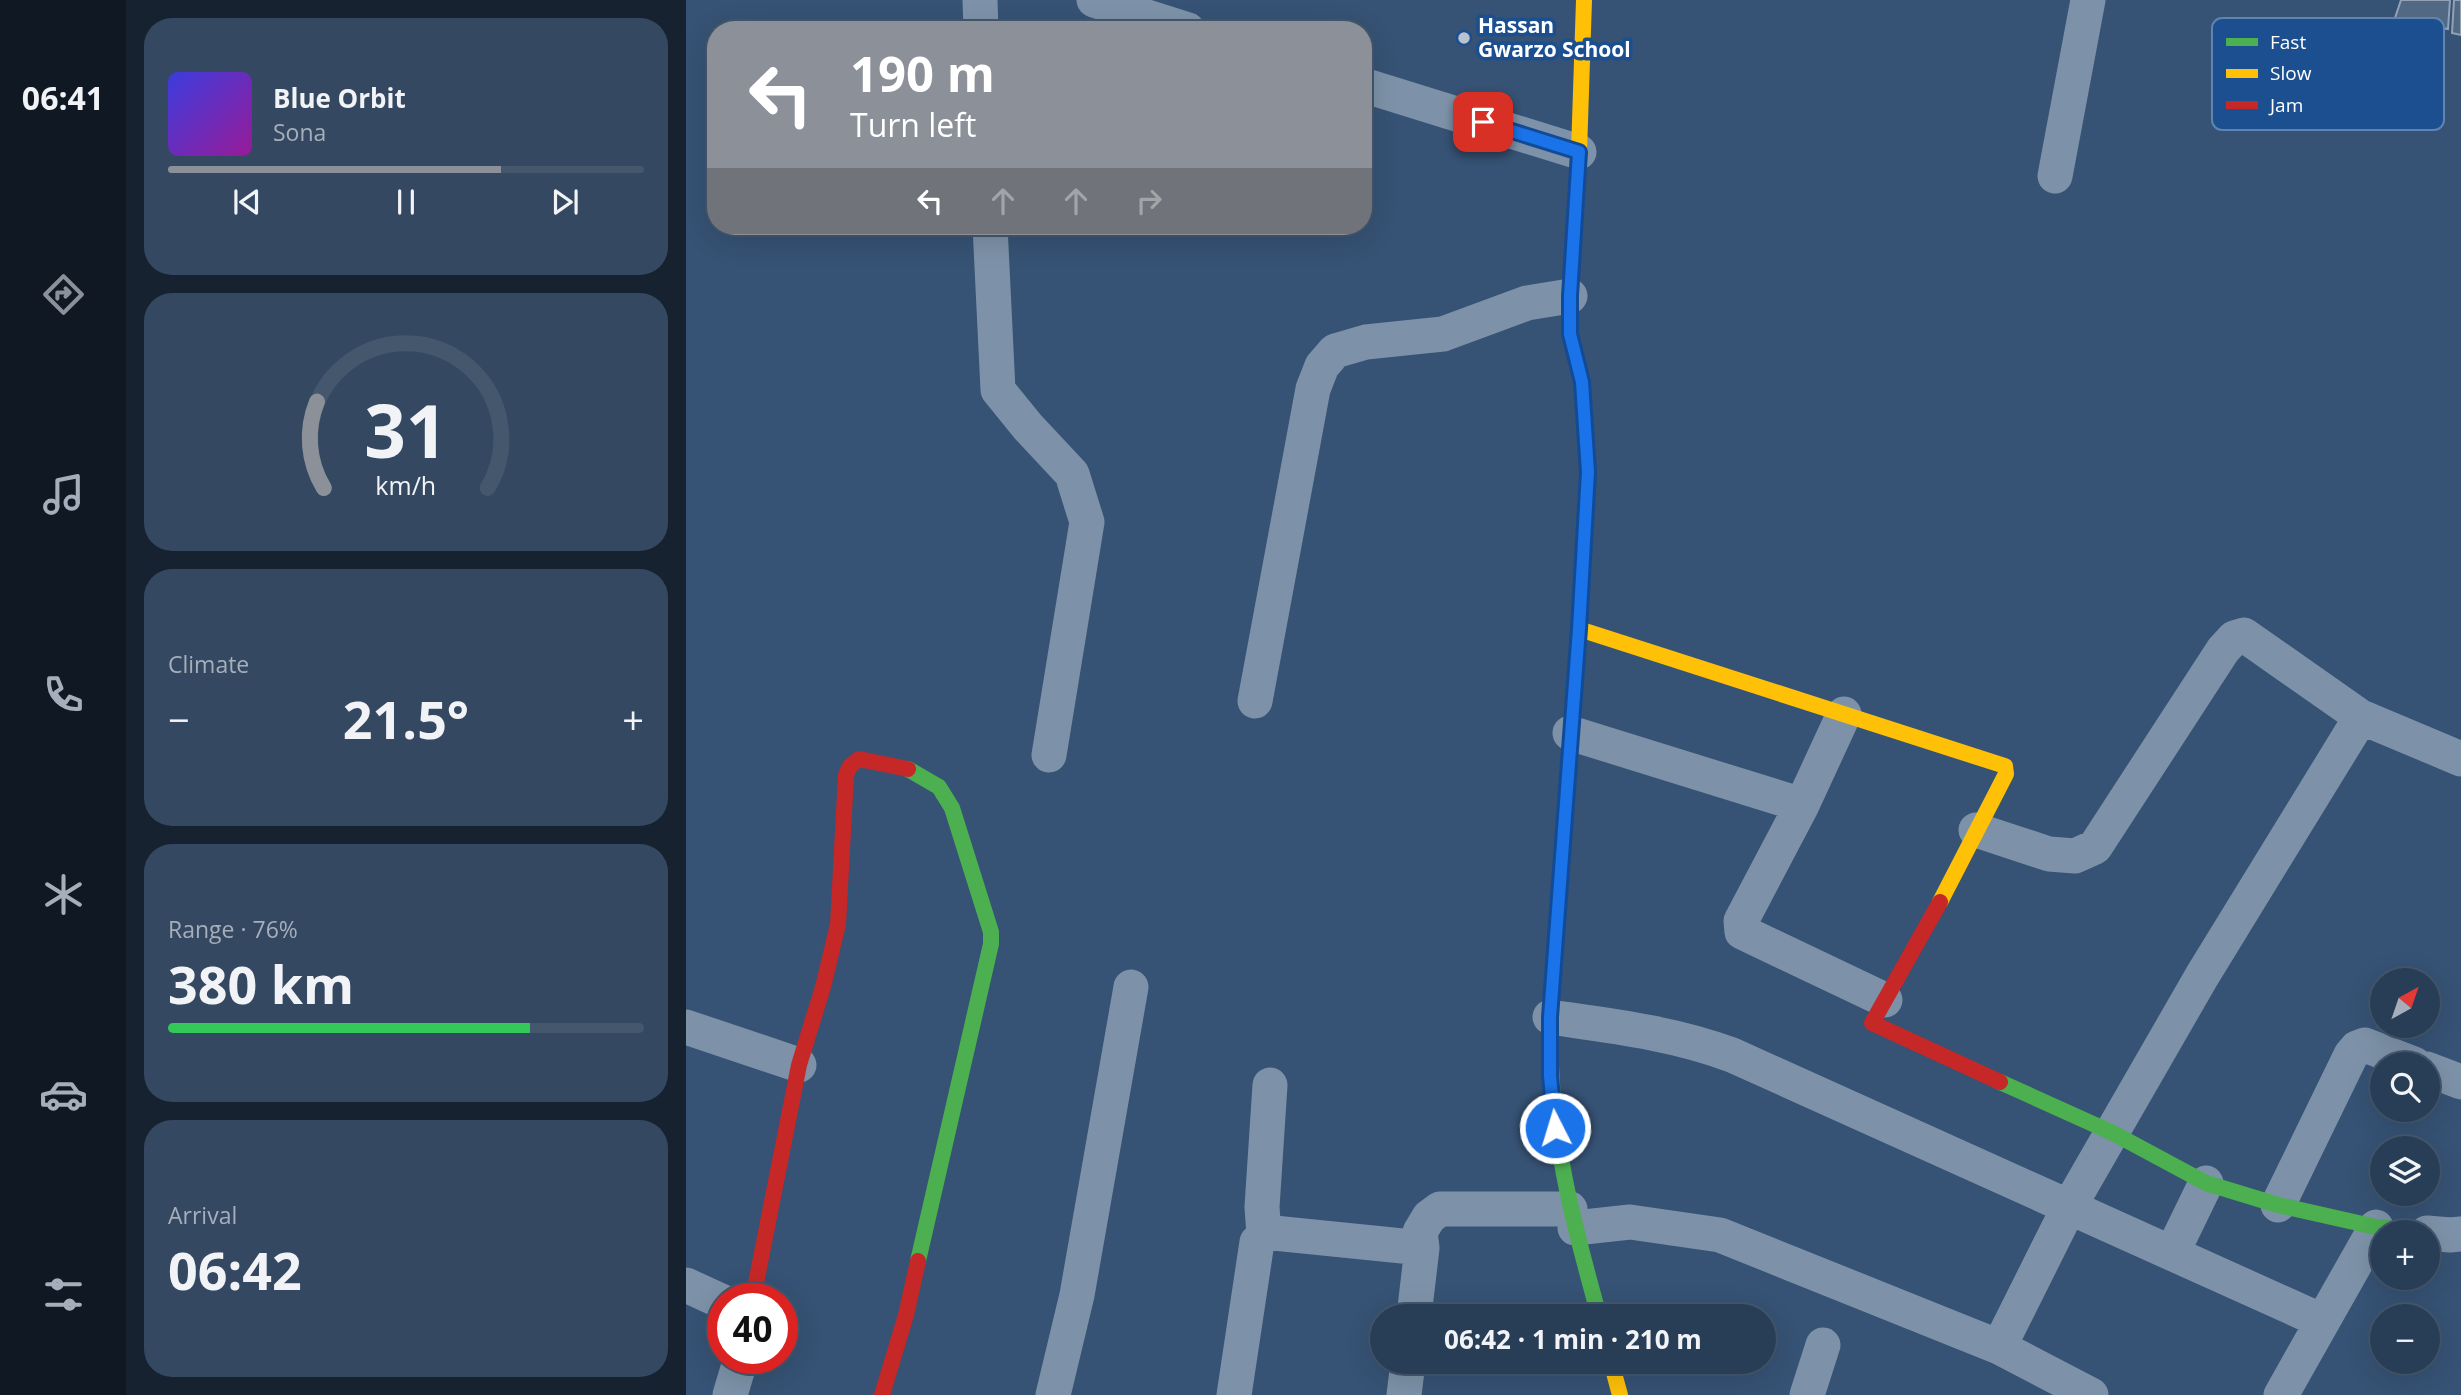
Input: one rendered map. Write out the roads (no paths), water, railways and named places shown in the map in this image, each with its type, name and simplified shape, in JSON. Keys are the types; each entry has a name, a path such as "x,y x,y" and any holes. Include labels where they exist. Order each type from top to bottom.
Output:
{"street":[{"path":"980,0 981,21"},
{"path":"1094,0 1160,21"},
{"path":"1584,0 1570,334 1582,382 1588,472 1550,1017 1550,1076 1555,1128 1572,1218 1596,1304"},
{"path":"2055,176 2088,0"},
{"path":"1372,88 1579,152"},
{"path":"990,235 998,390 1072,474 1087,522 1049,755"},
{"path":"1255,701 1313,389 1322,366 1335,351 1366,342 1443,334 1527,303 1570,296"},
{"path":"1579,629 2005,766 2006,774 1872,1023 2113,1133 2206,1182 2278,1205 2370,1226"},
{"path":"1976,830 2049,855 2075,856 2095,847 2224,650 2234,638 2244,635 2361,717 2461,759"},
{"path":"1844,714 1802,805 1741,921 1742,932 1885,1000"},
{"path":"1999,1347 2069,1207 2202,976 2361,717"},
{"path":"1570,733 1802,805"},
{"path":"755,1283 799,1065 823,987 838,924 846,775 850,766 859,759 912,770 939,787 952,808 991,932 991,944 906,1315 882,1395"},
{"path":"1053,1395 1077,1295 1131,987"},
{"path":"1550,1017 1636,1029 1723,1051 2322,1321"},
{"path":"686,1027 799,1065"},
{"path":"2278,1205 2351,1055 2357,1048 2365,1045 2383,1052"},
{"path":"2440,1074 2461,1082"},
{"path":"1264,1235 1262,1207 1270,1085"},
{"path":"2172,1253 2206,1182"},
{"path":"1415,1304 1422,1248 1420,1232 1429,1217 1440,1209 1630,1222 1720,1235 1999,1347 2091,1395"},
{"path":"1234,1395 1257,1242 1264,1235 1274,1233 1422,1248"},
{"path":"2440,1233 2461,1234"},
{"path":"2281,1395 2370,1237"},
{"path":"686,1285 707,1295"},
{"path":"1807,1395 1823,1345"},
{"path":"730,1395 736,1374"},
{"path":"1404,1395 1407,1374"},
{"path":"1614,1374 1620,1395"}],"place":[{"name":"Hassan Gwarzo School","path":"1464,38"}]}
